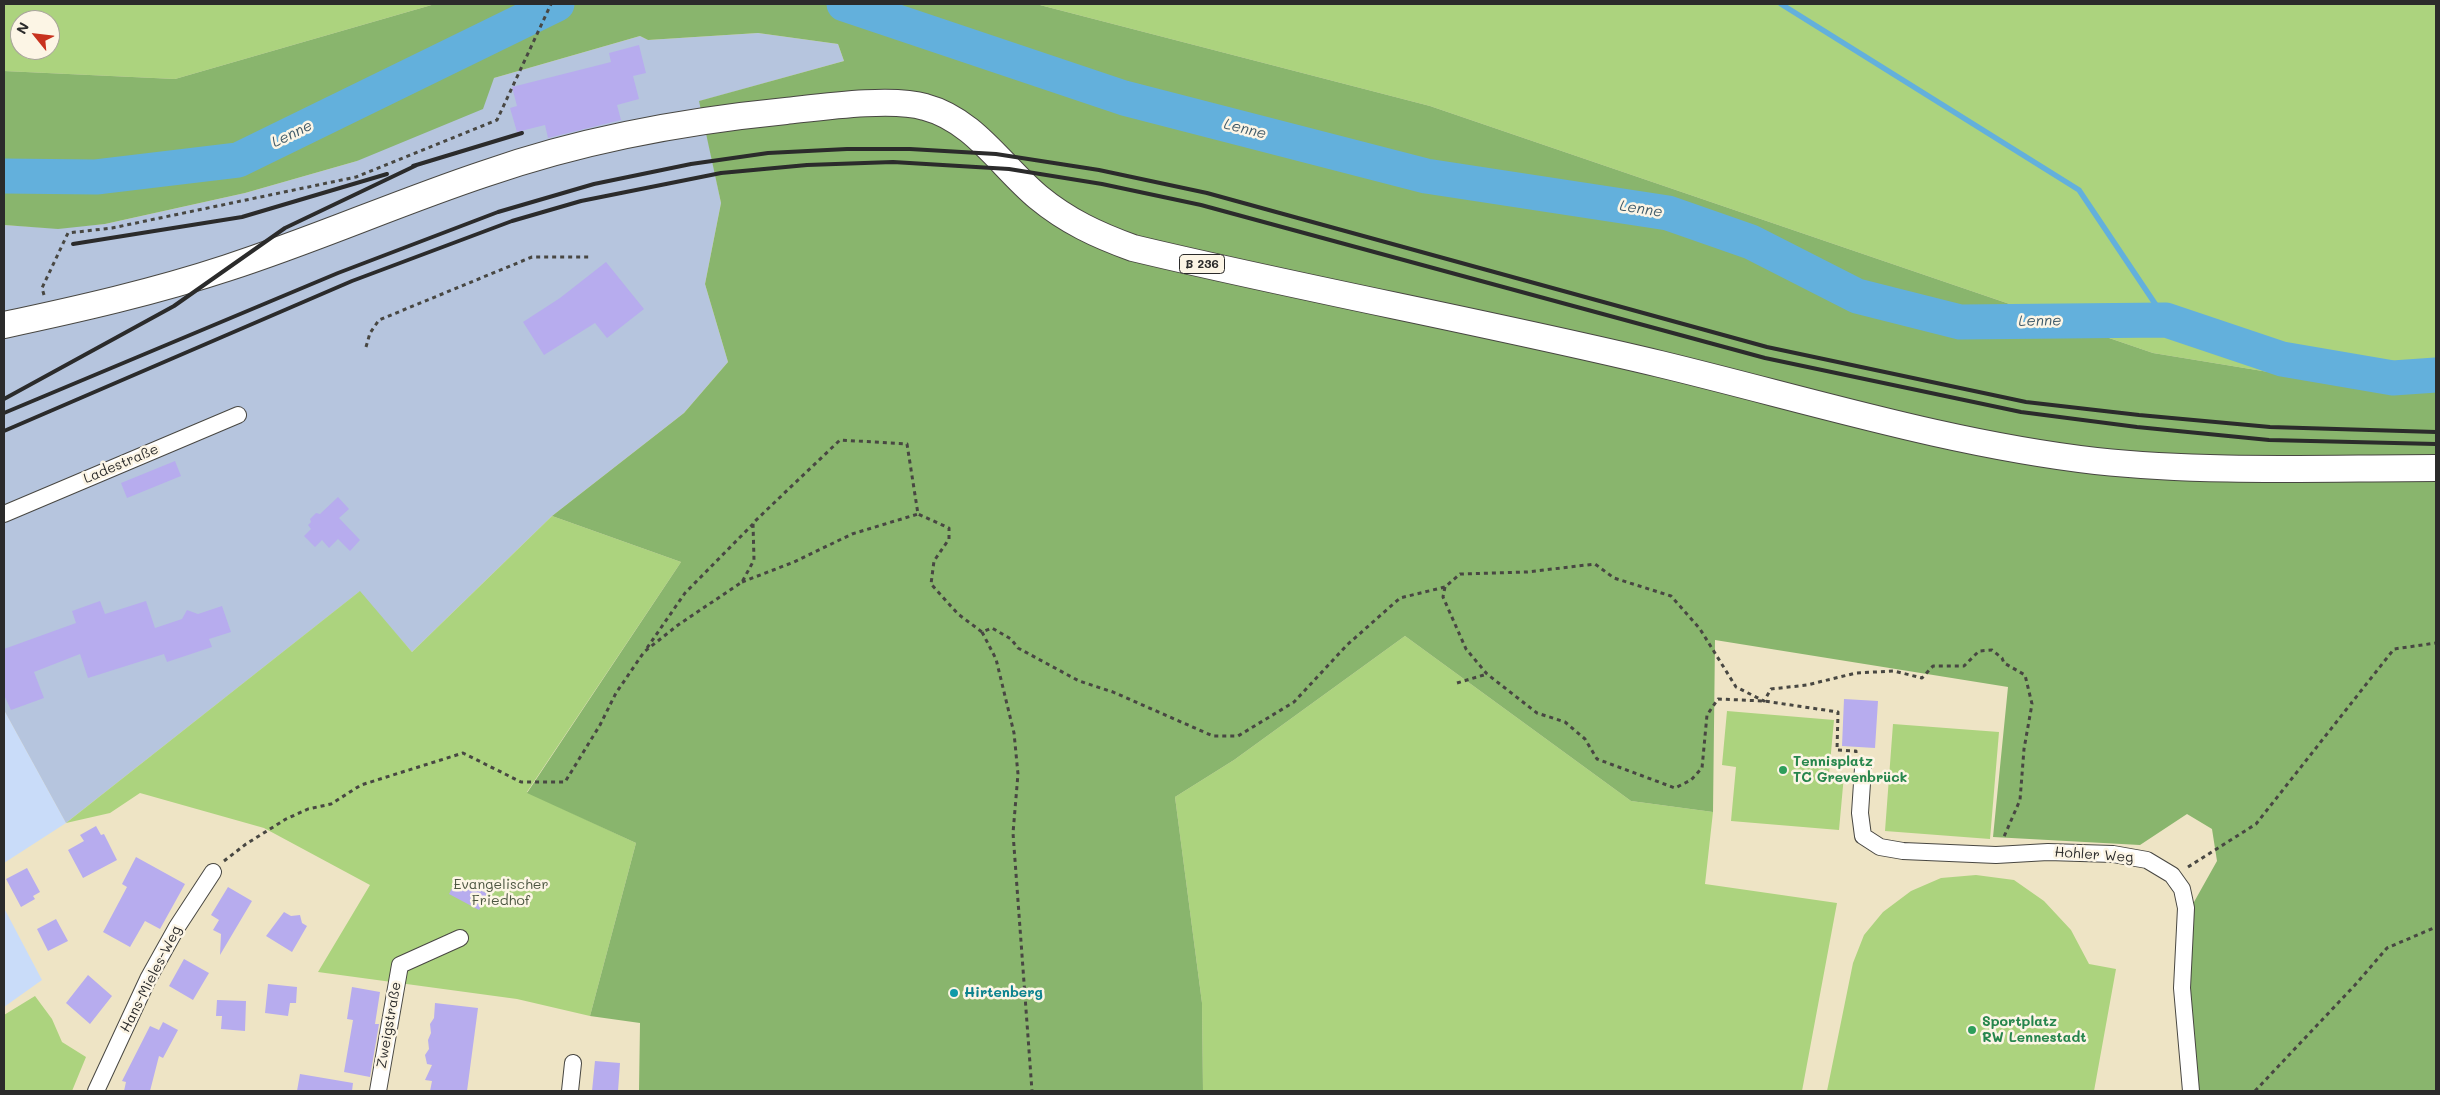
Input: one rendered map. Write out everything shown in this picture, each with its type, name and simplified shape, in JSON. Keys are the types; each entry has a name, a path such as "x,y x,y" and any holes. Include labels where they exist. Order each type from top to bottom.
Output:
{"main road":[{"name":"B 236","path":"26,320 105,303 227,268 485,173 568,149 644,131 722,118 816,108 912,104 936,110 962,124 975,134 1036,195 1061,215 1101,237 1141,250 1657,363 1933,433 1999,445 2095,460 2190,467 2299,470 2436,468"}],"street":[{"name":"Ladestraße","path":"4,514 238,415"},
{"name":"Hohler Weg","path":"1863,768 1860,813 1864,836 1880,847 1903,851 1996,855 2048,852 2113,854 2147,860 2172,875"},
{"name":"Hans-Mieles-Weg","path":"96,1091 153,970 177,927 213,872"},
{"path":"2172,875 2182,889 2186,908 2182,988 2191,1091"},
{"name":"Zweigstraße","path":"378,1091 400,966 460,938"},
{"path":"570,1091 573,1063"}],"path":[{"path":"26,320 68,233 112,228 356,177 497,120 551,4"},
{"path":"366,347 370,333 379,320 532,257 592,257"},
{"path":"213,872 246,844 286,819 308,809 332,804 361,785 463,753 521,782 565,782 600,725 616,693 685,593 753,523 840,440 907,444 918,514"},
{"path":"644,652 678,625 742,582 794,562 852,534 918,514 950,528 949,539 934,561 931,584 958,614 982,632 996,659 1014,733 1018,774 1013,833 1032,1091"},
{"path":"742,582 754,560 753,523"},
{"path":"982,632 992,628 1011,639 1018,648 1079,682 1113,692 1213,736 1238,736 1294,702 1348,644 1400,598 1445,587 1460,574 1527,572 1594,564 1614,578 1671,596 1700,629 1736,687 1764,701"},
{"path":"1445,587 1443,597 1466,649 1488,674 1537,713 1565,722 1585,739 1597,759 1675,788 1691,780 1702,768 1707,715 1718,699 1764,701 1838,712 1837,750 1856,751 1856,767 1863,768"},
{"path":"2172,875 2197,862 2256,824 2394,649 2436,643"},
{"path":"1764,701 1771,690 1856,674 1894,671 1922,678 1933,666 1964,666 1979,651 1992,650 2002,658 2004,663 2025,675 2032,704 2024,749 2020,800 1996,855"},
{"path":"1457,683 1488,674"},
{"path":"2255,1091 2355,985 2387,948 2436,927"}],"shaded area":[{"path":"758,33 838,44 844,61 700,101 721,203 705,284 728,362 684,413 552,516 412,652 359,592 66,823 4,710 4,225 53,228 105,224 245,193 357,161 494,78 640,36 648,40"},
{"path":"4,710 66,823 4,863"},
{"path":"4,908 42,980 4,1007"}],"green space":[{"path":"4,4 435,4 175,79 4,71"},
{"path":"435,4 1036,4 1430,106 2153,353 2360,387 2436,380 2436,1091 2197,1091 2187,987 2194,902 2217,861 2212,829 2187,814 2140,845 1993,837 2008,687 1715,640 1713,812 1631,801 1405,636 1234,760 1175,797 1202,1003 1203,1091 639,1091 640,1023 590,1016 636,843 527,793 681,562 552,516 684,413 728,362 705,284 721,203 699,101 844,61 838,44 758,33 648,40 640,36 494,78 483,109 357,161 245,193 105,224 58,229 4,225 4,71 175,79"},
{"path":"1036,4 2436,4 2436,380 2360,387 2153,353 1430,106"},
{"name":"Evangelischer Friedhof","path":"552,516 681,562 527,792 636,843 590,1016 517,999 318,972 370,885 264,828 140,793 110,813 66,823 360,591 412,652"},
{"path":"1405,636 1631,801 1713,812 1705,884 1837,903 1802,1091 1203,1091 1202,1003 1175,797 1234,760"},
{"name":"Tennisplatz TC Grevenbrück","path":"1727,711 1834,720 1829,774 1844,775 1839,830 1731,821 1736,767 1722,765"},
{"path":"1893,724 1999,732 1990,839 1885,831"},
{"name":"Sportplatz RW Lennestadt","path":"1976,875 2014,880 2044,901 2071,930 2089,964 2116,969 2094,1091 1827,1091 1853,963 1864,935 1883,912 1911,891 1941,878"},
{"path":"35,996 52,1019 62,1042 86,1057 72,1091 4,1091 4,1015"}],"building":[{"path":"639,45 646,73 633,76 639,99 617,105 621,120 548,138 545,125 517,132 510,108 517,106 512,87 611,62 609,53"},
{"path":"606,262 644,309 607,338 595,323 544,355 523,322 560,298"},
{"path":"175,461 181,476 127,498 121,483"},
{"path":"338,497 349,509 339,518 360,540 350,551 338,539 329,548 322,540 315,547 304,536 311,529 308,525 311,522 310,519 316,513 320,514"},
{"path":"100,601 105,614 146,601 155,628 182,619 187,610 198,614 222,606 231,632 209,639 212,647 167,662 164,654 88,678 80,654 34,672 44,698 11,710 4,695 4,649 76,623 72,611"},
{"path":"1844,699 1878,701 1875,748 1842,746"},
{"path":"96,826 101,835 104,834 117,860 83,878 68,850 84,841 80,835"},
{"path":"136,857 185,884 160,929 145,921 130,947 103,932 127,887 122,884"},
{"path":"27,868 40,892 33,896 35,899 21,907 6,879"},
{"path":"458,877 488,894 479,910 449,894"},
{"path":"228,887 252,901 220,955 221,934 213,930 219,920 211,915"},
{"path":"284,912 291,916 300,915 302,923 307,926 292,952 266,936"},
{"path":"56,919 68,941 48,951 37,929"},
{"path":"184,959 209,973 193,1000 169,986"},
{"path":"88,975 112,996 90,1024 66,1003"},
{"path":"268,984 297,987 296,1003 290,1003 288,1016 265,1013"},
{"path":"352,987 380,992 375,1024 379,1024 370,1077 344,1072 353,1020 347,1019"},
{"path":"217,1000 246,1001 245,1031 221,1029 222,1016 216,1016"},
{"path":"435,1003 478,1008 467,1091 430,1091 432,1081 425,1080 432,1065 427,1064 425,1055 429,1049 430,1024 434,1018"},
{"path":"163,1022 178,1030 163,1058 159,1056 150,1091 124,1091 126,1082 122,1081 150,1026 159,1030"},
{"path":"595,1061 620,1063 618,1091 592,1091"},
{"path":"300,1074 353,1083 352,1091 297,1091"}],"waterway":[{"name":"Lenne","path":"4,176 96,177 238,160 557,4"},
{"name":"Lenne","path":"844,4 1124,98 1426,176 1668,213 1751,242 1857,296 1960,322 2166,320 2282,359 2393,378 2436,375"},
{"path":"1781,4 2079,190 2166,320"}],"railway":[{"path":"413,166 522,133"},
{"path":"4,413 338,273 498,212 594,184 691,164 768,153 847,149 910,149 996,154 1099,170 1207,193 1767,347 2026,402 2270,427 2436,432"},
{"path":"4,431 352,281 512,221 581,201 721,173 807,165 893,162 1009,169 1102,184 1201,205 1765,358 2021,412 2137,427 2269,440 2436,444"},
{"path":"4,399 174,306 285,228 419,164"},
{"path":"73,244 242,217 387,174"}],"place":[{"name":"Tennisplatz TC Grevenbrück","path":"1783,770"},
{"name":"Hirtenberg","path":"954,993"},
{"name":"Sportplatz RW Lennestadt","path":"1972,1030"}]}
